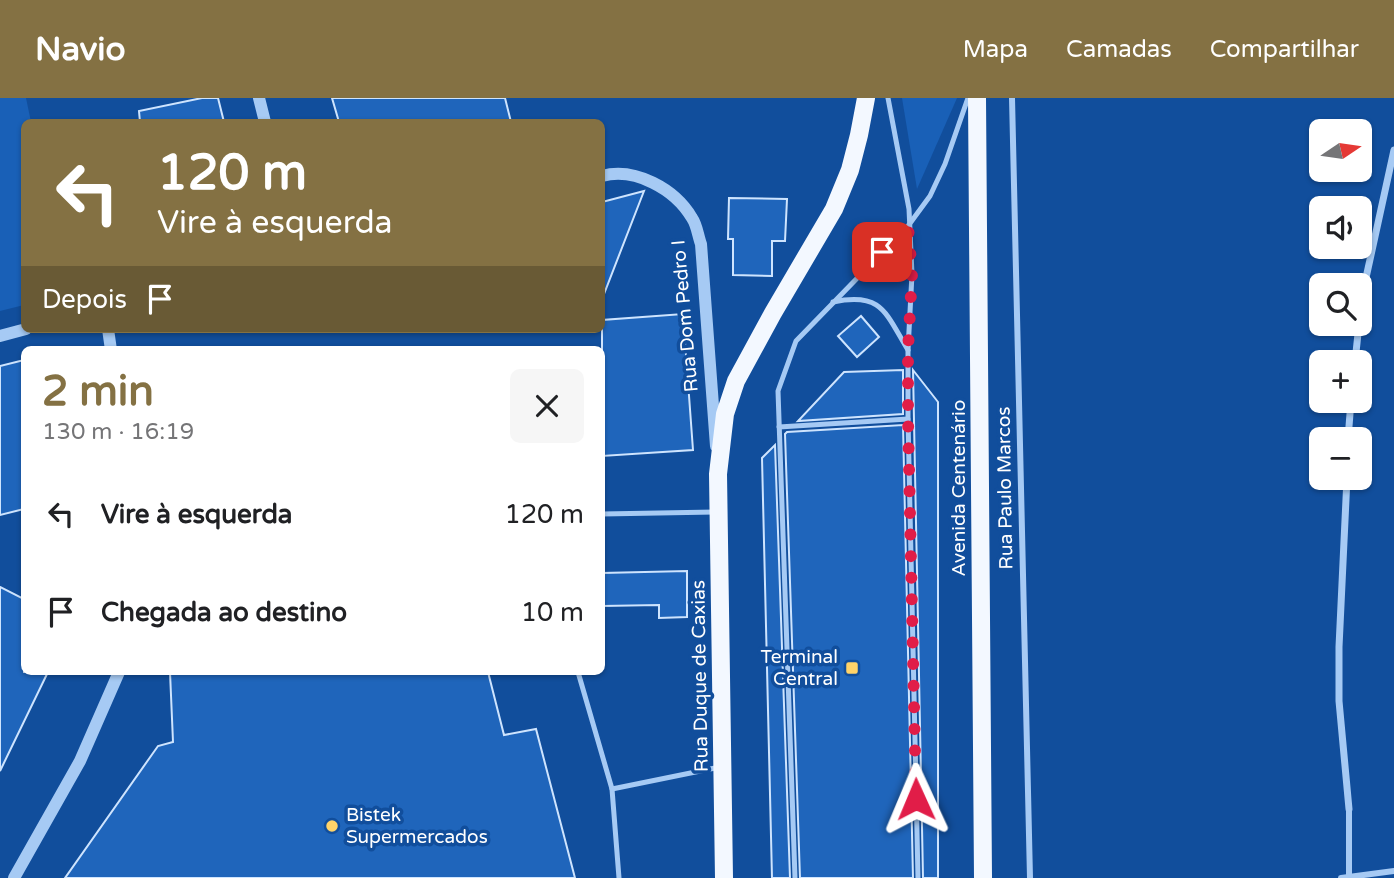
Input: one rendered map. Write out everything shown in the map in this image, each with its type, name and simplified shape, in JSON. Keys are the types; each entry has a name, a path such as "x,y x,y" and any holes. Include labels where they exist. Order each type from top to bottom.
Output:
{"main road":[{"path":"718,474 725,414 736,381 834,209 850,170 866,98"},
{"name":"Avenida Centenário","path":"977,98 982,878"},
{"name":"Rua Duque de Caxias","path":"718,474 724,878"}],"street":[{"path":"259,98 264,119"},
{"name":"Rua Paulo Marcos","path":"1012,98 1030,878"},
{"path":"1367,273 1394,150"},
{"name":"Rua Dom Pedro I","path":"605,176 628,174 654,184 682,205 693,219 701,244 718,474"},
{"path":"0,336 21,330"},
{"path":"1346,490 1339,701 1349,809 1349,876"},
{"path":"14,878 80,761 118,675"},
{"path":"1341,878 1394,871"}],"lane":[{"path":"888,98 909,209 912,274 908,419 918,878"},
{"path":"795,878 778,391 796,341 908,226 930,196 945,164 968,98"},
{"path":"833,302 853,298 870,299 881,307 908,350"},
{"path":"779,427 908,419"},
{"path":"605,514 719,512"},
{"path":"579,675 612,789 619,878"},
{"path":"612,789 723,766"}],"shaded area":[{"path":"0,98 26,98 30,119 21,119 21,306 0,311"},
{"path":"902,98 957,98 917,189"}],"building":[{"path":"202,98 218,98 223,119 140,119 139,111"},
{"path":"332,98 505,98 510,119 338,119"},
{"path":"644,191 605,291 605,201"},
{"path":"729,198 787,199 785,241 772,241 772,276 733,275 733,239 728,239"},
{"path":"683,314 693,450 605,456 605,346 602,346 602,333 605,333 605,320"},
{"path":"861,316 879,337 857,357 838,336"},
{"path":"21,361 21,510 0,515 0,366"},
{"path":"903,370 903,414 798,421 844,372"},
{"path":"913,370 938,402 938,878 923,878"},
{"name":"Terminal Central","path":"903,425 913,878 800,878 785,434"},
{"path":"775,445 790,878 772,878 762,458"},
{"path":"687,571 687,617 659,618 659,605 605,606 605,573"},
{"path":"0,587 21,598 21,675 47,675 0,771"},
{"name":"Bistek Supermercados","path":"170,675 489,675 504,735 536,729 575,878 65,878 158,746 173,742"}],"place":[{"name":"Terminal Central","path":"852,668"},
{"name":"Bistek Supermercados","path":"332,826"}],"route":[{"path":"882,252 908,226 912,274 908,419 916,799"}]}
